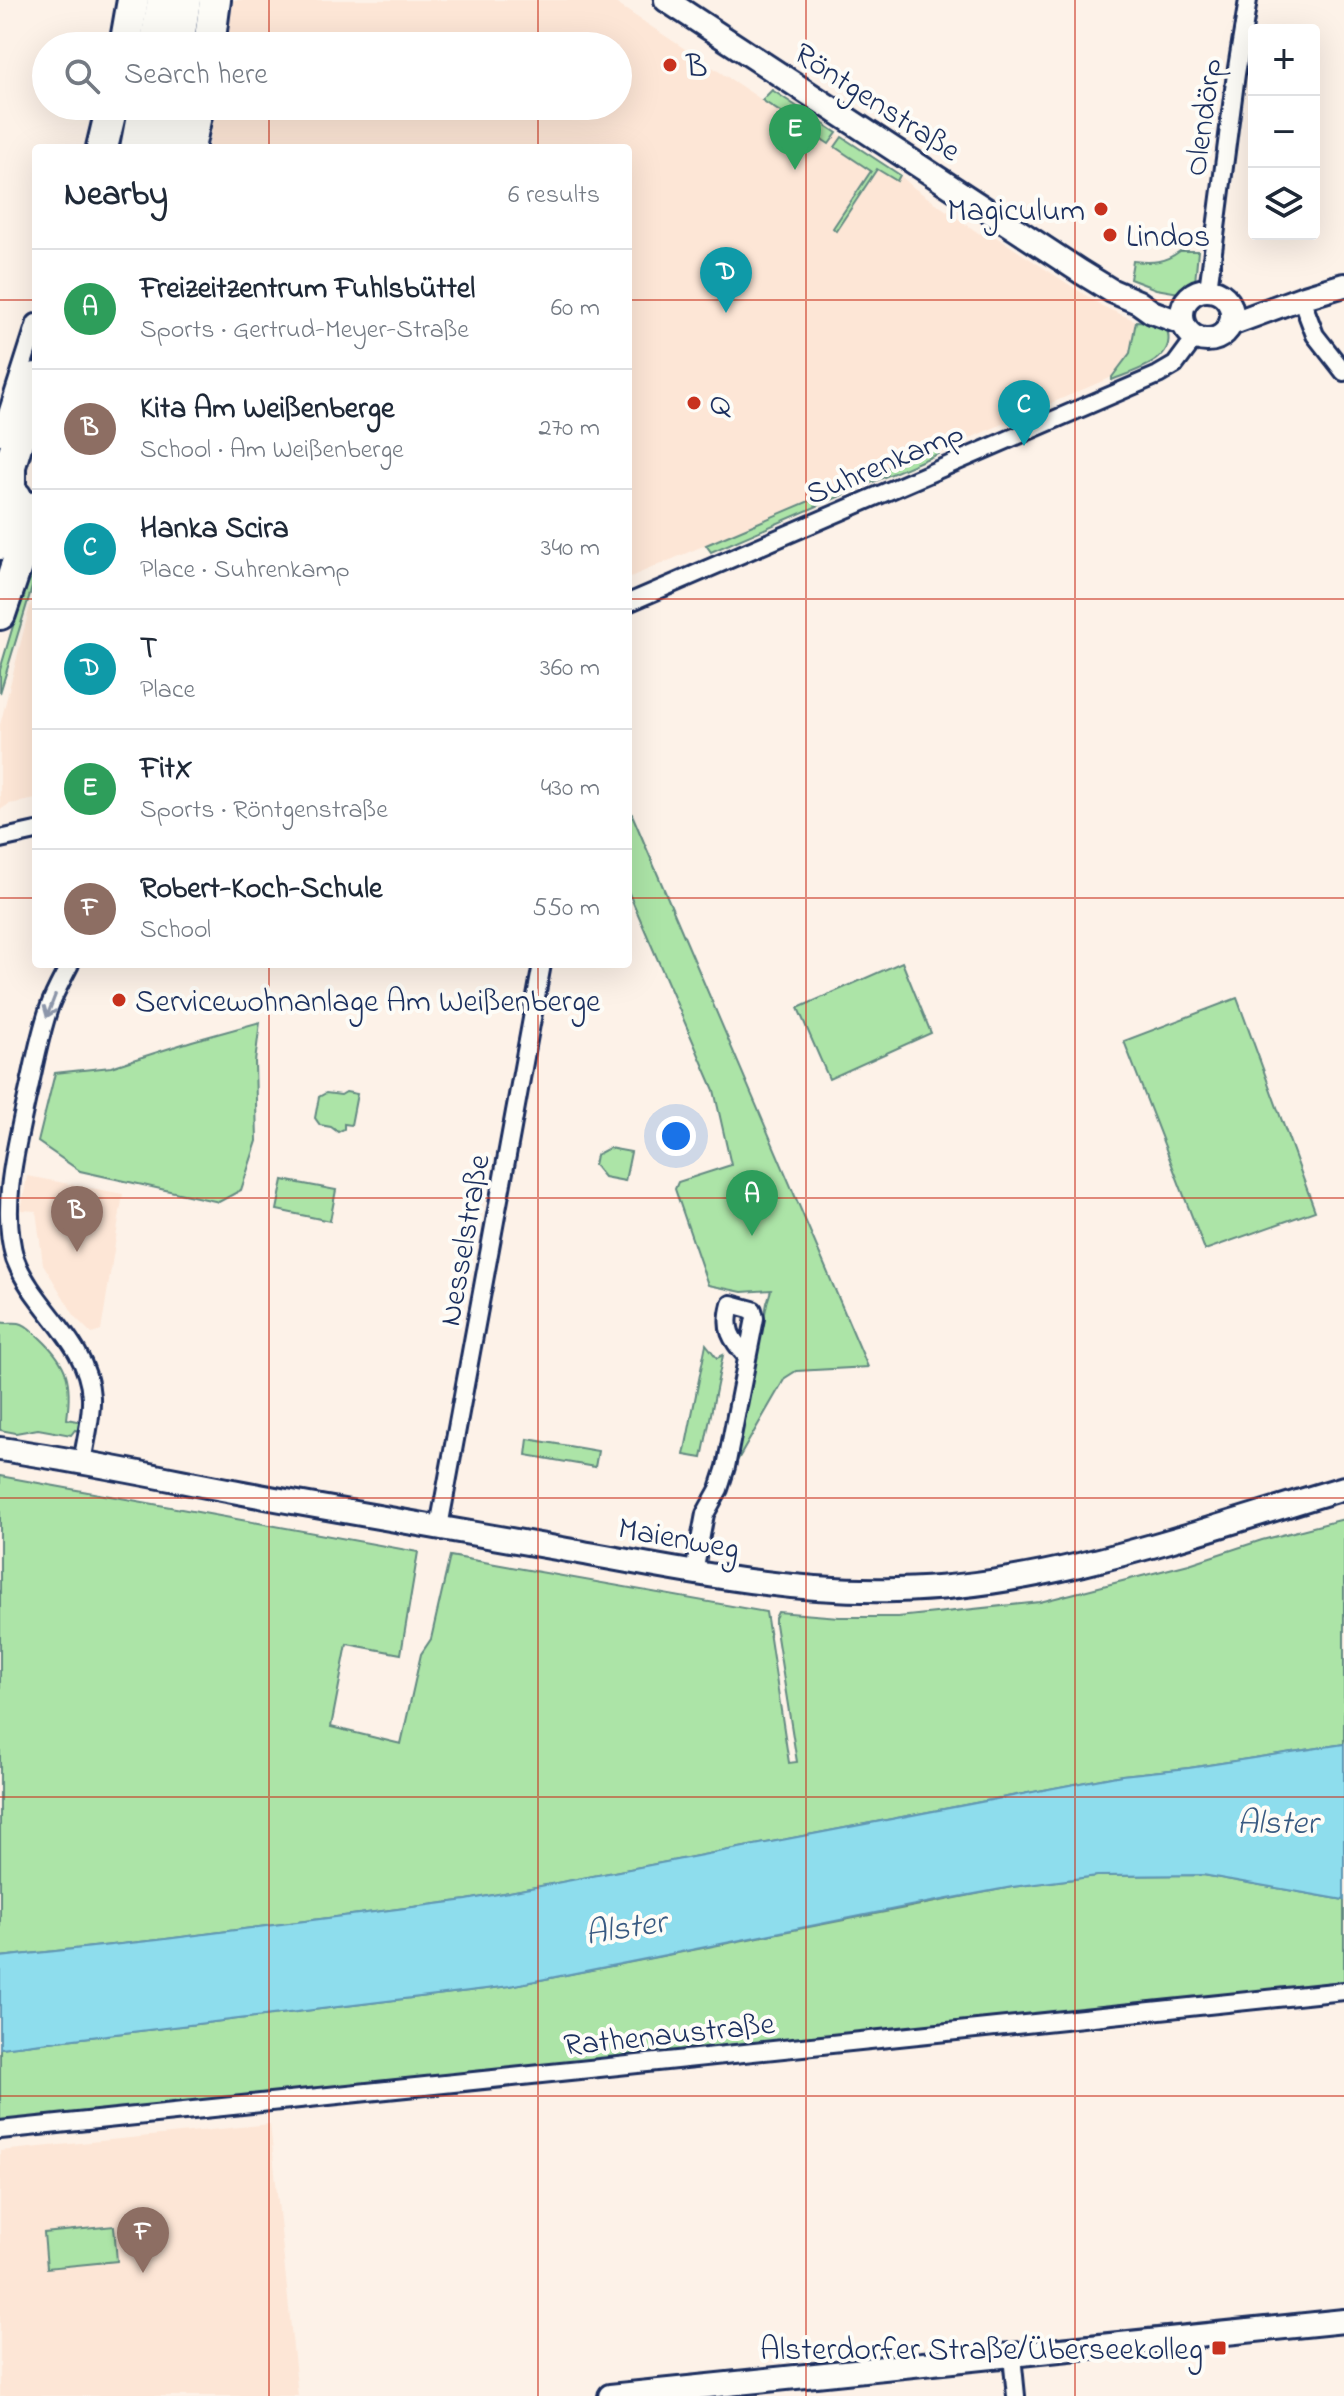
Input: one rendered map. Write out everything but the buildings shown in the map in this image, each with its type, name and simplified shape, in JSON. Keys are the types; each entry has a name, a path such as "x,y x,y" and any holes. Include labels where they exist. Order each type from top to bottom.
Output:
{"highway":[{"path":"157,32 163,0"},
{"path":"180,32 185,0"},
{"path":"211,32 215,0"},
{"path":"103,144 109,120"},
{"path":"137,144 141,120"},
{"path":"161,144 166,120"},
{"path":"190,144 195,120"},
{"path":"21,526 10,466 32,392"},
{"path":"0,614 32,464"}],"street":[{"name":"Röntgenstraße","path":"666,0 1081,272 1189,330"},
{"name":"Olendörp","path":"1200,292 1248,0"},
{"path":"89,144 94,120"},
{"path":"1229,313 1301,298 1344,285"},
{"name":"Röntgenstraße","path":"1138,302 1175,301 1200,292"},
{"path":"1200,292 1217,292 1229,313 1226,332 1210,340 1189,330 1183,307 1200,292"},
{"path":"1301,298 1315,335 1344,372"},
{"name":"Suhrenkamp","path":"632,601 1158,375 1175,365 1189,330"},
{"path":"0,436 32,336"},
{"path":"0,839 32,832"},
{"path":"68,968 49,1006 37,1050 13,1162 6,1216 15,1259 31,1291 69,1339 84,1364 91,1399 82,1463"},
{"name":"Nesselstraße","path":"439,1527 541,968"},
{"path":"694,1573 705,1514 724,1478 747,1357"},
{"name":"Maienweg","path":"0,1449 694,1573 828,1589 897,1590 1033,1575 1139,1550 1344,1488"},
{"name":"Rathenaustraße","path":"0,2130 1344,1991"},
{"path":"610,2396 1344,2321"},
{"path":"1012,2356 1016,2396"}],"shaded area":[{"path":"233,0 611,0 762,100 772,90 900,175 980,234 984,229 1102,306 1136,321 1130,353 1112,377 938,454 936,447 632,576 632,144 210,144 214,120 632,120 632,32 227,32"},
{"path":"32,602 32,800 9,804 0,810 0,725"},
{"path":"27,1176 123,1194 101,1331 92,1334 76,1318 43,1264 36,1211 21,1210"},
{"path":"270,2124 298,2396 0,2396 0,2151"}],"green space":[{"path":"772,90 837,133 829,144 762,100"},
{"path":"842,137 900,175 897,181 877,169 836,231 833,228 871,171 835,147"},
{"path":"1180,251 1198,251 1195,282 1179,293 1156,289 1130,279 1133,261 1158,261"},
{"path":"1136,321 1166,327 1169,339 1167,348 1161,356 1142,368 1112,380 1130,353"},
{"path":"936,447 938,454 711,552 706,545"},
{"path":"32,566 32,587 0,693 0,670"},
{"path":"632,814 868,1367 796,1371 785,1378 736,1463 771,1290 742,1292 708,1285 675,1189 678,1182 731,1165 714,1090 632,900"},
{"path":"902,962 931,1033 829,1079 798,1008"},
{"path":"1237,998 1315,1211 1205,1250 1124,1041"},
{"path":"260,1022 255,1062 257,1141 241,1190 219,1202 80,1171 38,1142 55,1073 111,1067"},
{"path":"346,1092 357,1094 351,1125 344,1124 344,1129 338,1132 320,1125 315,1118 319,1097 326,1093 341,1095"},
{"path":"609,1148 631,1152 625,1181 604,1177 594,1165 596,1155"},
{"path":"283,1180 336,1190 330,1221 277,1210"},
{"path":"0,1322 25,1325 57,1356 68,1384 67,1419 82,1422 79,1431 75,1430 71,1435 38,1429 16,1433 0,1430"},
{"path":"706,1344 717,1358 723,1355 702,1458 684,1455"},
{"path":"528,1439 598,1451 595,1467 526,1455"},
{"path":"0,1476 418,1552 401,1654 347,1644 331,1727 401,1744 421,1654 431,1639 450,1556 766,1612 789,1763 797,1762 775,1624 778,1612 839,1617 898,1617 1040,1602 1189,1564 1262,1540 1344,1519 1344,1744 1122,1775 467,1900 0,1957"},
{"path":"1203,1875 1344,1900 1344,1983 0,2121 0,2048 510,1986 1012,1887 1097,1876"},
{"path":"114,2226 117,2261 47,2268 44,2233"}],"water":[{"name":"Alster","path":"1344,1744 1344,1900 1203,1875 1097,1876 1012,1887 910,1906 510,1986 0,2048 0,1957 467,1900 1122,1775"}],"place":[{"name":"B","path":"670,65"},
{"name":"FitX","path":"795,170"},
{"name":"Magiculum","path":"1101,209"},
{"name":"Lindos","path":"1110,235"},
{"name":"T","path":"726,313"},
{"name":"Q","path":"694,403"},
{"name":"Hanka Scira","path":"1024,446"},
{"name":"Servicewohnanlage Am Weißenberge","path":"119,1000"},
{"name":"Freizeitzentrum Fuhlsbüttel","path":"752,1236"},
{"name":"Kita Am Weißenberge","path":"77,1252"},
{"name":"Robert-Koch-Schule","path":"143,2273"},
{"name":"Alsterdorfer Straße/Überseekolleg","path":"1219,2348"}]}
